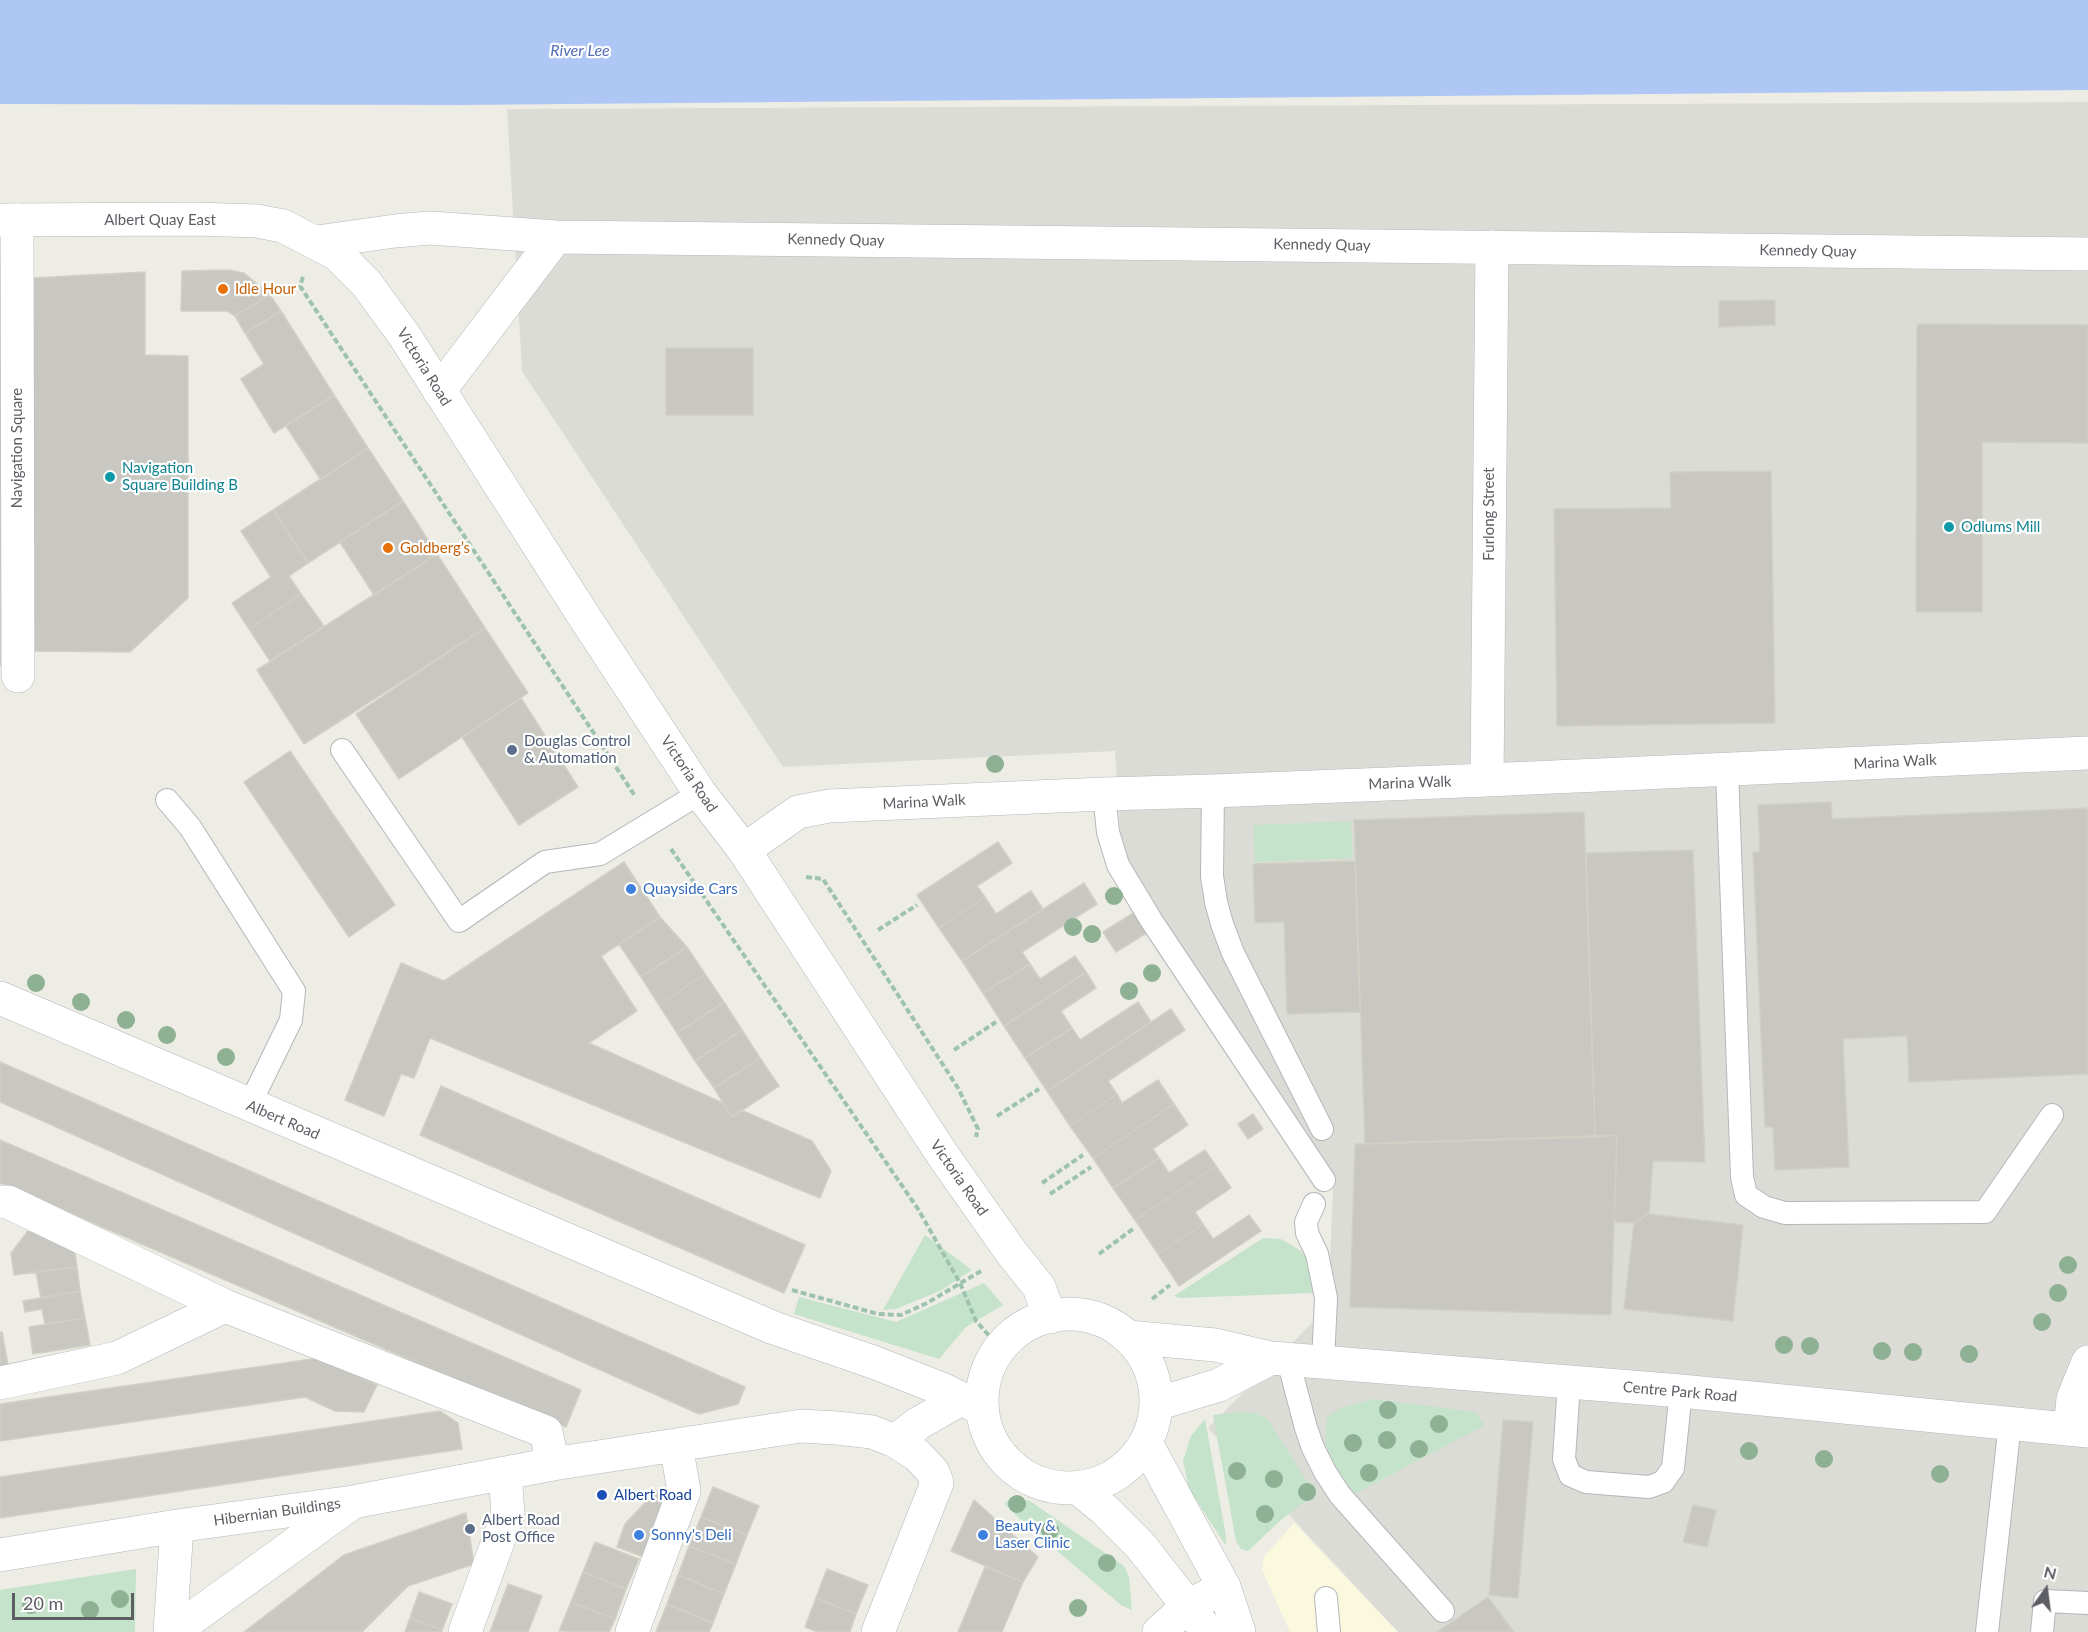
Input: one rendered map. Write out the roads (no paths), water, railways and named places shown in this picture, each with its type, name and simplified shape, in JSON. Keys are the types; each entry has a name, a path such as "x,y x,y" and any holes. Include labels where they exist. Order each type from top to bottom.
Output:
{"street":[{"name":"Albert Quay East","path":"8,220 257,221 284,226 317,242"},
{"name":"Navigation Square","path":"8,220 18,676"},
{"name":"Kennedy Quay","path":"317,242 430,228 556,237 2088,254"},
{"path":"439,391 556,237"},
{"name":"Victoria Road","path":"317,242 337,254 366,284 404,335 700,793 751,861 942,1154 1011,1252 1040,1287 1050,1317"},
{"name":"Furlong Street","path":"1487,780 1492,247"},
{"name":"Marina Walk","path":"751,861 798,812 829,806 1727,770 2088,753"},
{"name":"Albert Road","path":"0,998 774,1328 873,1362 942,1389 972,1404"},
{"path":"0,1202 8,1202 225,1306 546,1432 553,1464"},
{"path":"0,1383 117,1358 225,1306"},
{"path":"895,1441 919,1424 972,1404 983,1387 989,1366 1000,1348 1022,1328 1050,1317 1078,1314 1105,1322 1128,1337 1144,1356 1154,1379 1157,1404 1152,1429 1146,1443 1125,1469 1104,1481 1078,1488 1054,1487 1029,1479 1007,1462 992,1441 972,1404"},
{"name":"Centre Park Road","path":"1128,1337 1215,1345 1280,1359 1681,1391 2079,1430"},
{"name":"Centre Park Road","path":"1157,1404 1219,1385 1280,1359"},
{"path":"2079,1430 2073,1399 2088,1362"},
{"name":"Hibernian Buildings","path":"0,1555 177,1526 353,1502 553,1464 801,1426 872,1432 895,1441 917,1455 933,1472 937,1483 878,1632"},
{"path":"1146,1443 1224,1587 1239,1632"},
{"path":"633,1629 684,1491 676,1445"},
{"path":"465,1632 508,1514 506,1474"},
{"path":"1078,1488 1105,1510 1140,1545 1208,1632"},
{"path":"171,1632 353,1502"},
{"path":"171,1632 177,1526"},
{"path":"1159,1632 1187,1607 1224,1587"}],"lane":[{"path":"342,750 459,921 545,862 600,854 700,793"},
{"path":"1727,770 1742,1177 1746,1195 1764,1207 1785,1214 1985,1212 2052,1115"},
{"path":"1213,791 1212,876 1222,924 1233,953 1322,1130"},
{"path":"1104,794 1108,832 1118,865 1151,921 1324,1180"},
{"path":"167,800 190,827 294,991 291,1020 249,1106"},
{"path":"1314,1204 1306,1222 1307,1233 1317,1254 1326,1298 1323,1362"},
{"path":"1280,1359 1313,1448 1325,1472 1340,1495 1443,1611"},
{"path":"1569,1383 1564,1460 1570,1475 1586,1482 1648,1487 1663,1482 1673,1468 1681,1391"},
{"path":"1987,1632 2010,1423"},
{"path":"1326,1598 1329,1632"},
{"path":"2042,1632 2045,1601 2088,1603"}],"water":[{"name":"River Lee","path":"0,0 2088,0 2088,90 461,105 0,104"}],"place":[{"name":"Idle Hour","path":"223,289"},
{"name":"Navigation Square Building B","path":"110,477"},
{"name":"Odlums Mill","path":"1949,527"},
{"name":"Goldberg’s","path":"388,548"},
{"name":"Douglas Control & Automation","path":"512,750"},
{"name":"Quayside Cars","path":"631,889"},
{"name":"Albert Road","path":"602,1495"},
{"name":"Albert Road Post Office","path":"470,1529"},
{"name":"Sonny's Deli","path":"639,1535"},
{"name":"Beauty & Laser Clinic","path":"983,1535"}]}
